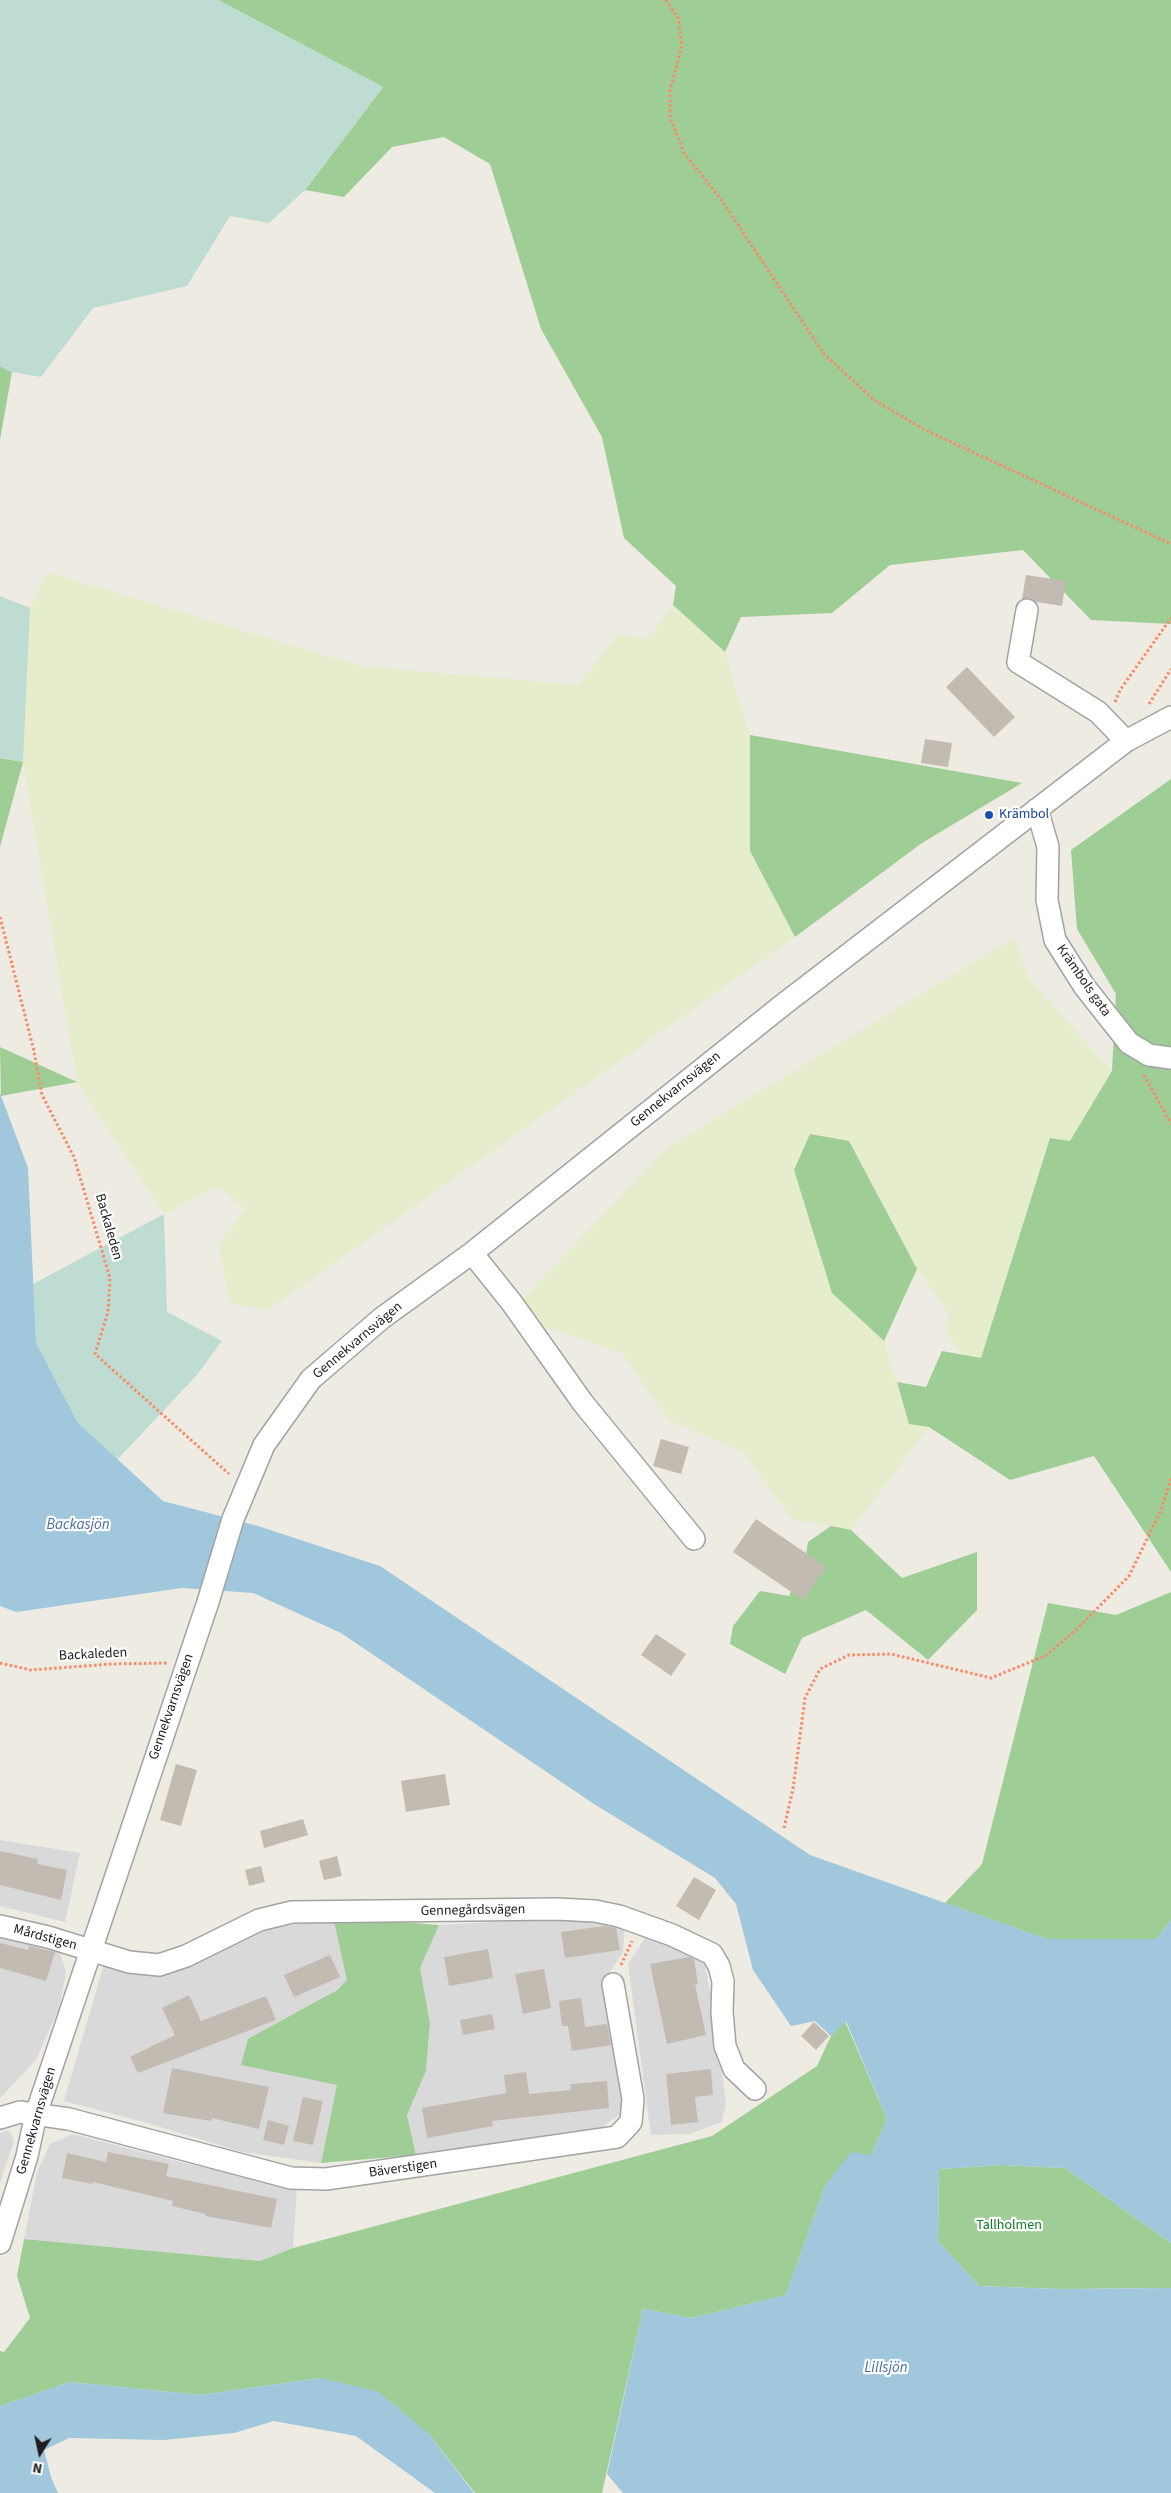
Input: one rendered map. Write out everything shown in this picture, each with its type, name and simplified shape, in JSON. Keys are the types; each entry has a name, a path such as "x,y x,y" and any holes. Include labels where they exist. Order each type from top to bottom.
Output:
{"street":[{"path":"1027,610 1018,662 1098,712 1126,741"},
{"name":"Gennekvarnsvägen","path":"0,2243 27,2156 36,2114 208,1602 233,1519 264,1445 311,1379 382,1318 472,1253 784,1004 1037,809 1126,741 1171,717"},
{"name":"Krämbols gata","path":"1037,809 1048,847 1048,900 1055,940 1084,986 1129,1043 1149,1055 1171,1058"},
{"path":"472,1253 512,1303 583,1403 694,1539"},
{"name":"Gennegårdsvägen","path":"90,1951 128,1962 159,1965 186,1956 259,1920 292,1912 557,1909 596,1911 672,1936 712,1954 719,1966 723,1981 722,2012 725,2046 734,2069 755,2089"},
{"name":"Mårdstigen","path":"0,1926 48,1937 90,1951"},
{"name":"Bäverstigen","path":"0,2118 20,2112 69,2119 292,2178 326,2179 368,2174 617,2137 631,2122 633,2099 614,1984"}],"path":[{"path":"666,0 678,18 682,46 670,90 670,118 684,152 720,198 824,354 874,400 925,430 1171,544"},
{"path":"1106,721 1120,690 1171,618"},
{"name":"Backaleden","path":"0,917 34,1052 42,1094 74,1158 110,1278 108,1312 95,1354 245,1489"},
{"path":"1137,1048 1145,1076 1171,1124"},
{"path":"784,1828 793,1789 805,1698 820,1669 849,1655 891,1654 991,1678 1046,1656 1077,1629 1129,1576 1162,1508 1171,1478"},
{"name":"Backaleden","path":"0,1663 31,1670 112,1664 187,1662"},
{"path":"614,1984 639,1924"}],"shaded area":[{"path":"0,0 218,0 383,87 305,190 269,223 230,216 187,286 93,308 41,377 12,372 0,366"},
{"path":"0,596 30,608 23,762 0,758"},
{"path":"164,1214 167,1312 222,1341 196,1376 117,1460 78,1423 36,1343 33,1284"},
{"path":"0,1840 80,1853 65,1922 0,1906"},
{"path":"602,1916 625,1924 623,1952 607,1976 625,2111 602,2127 416,2155 407,2115 426,2071 430,2023 420,1968 439,1925"},
{"path":"333,1917 348,1980 241,2064 337,2085 321,2163 242,2152 147,2123 64,2101 103,1967 162,1974 267,1930"},
{"path":"0,1932 58,1947 66,1972 59,2008 36,2060 0,2098"},
{"path":"646,1937 702,1955 712,1999 726,2102 722,2122 689,2134 651,2135 628,1964"},
{"path":"9,2130 14,2141 0,2183 0,2133"},
{"path":"73,2134 188,2164 297,2188 293,2248 260,2261 24,2239 37,2172 50,2144"}],"green space":[{"path":"218,0 1171,0 1171,624 1091,620 1023,550 890,565 832,613 741,617 725,652 673,605 676,586 624,538 602,437 541,329 490,164 444,137 392,147 344,197 305,190 383,87"},
{"path":"0,366 12,372 0,440"},
{"path":"47,572 361,666 578,685 618,634 647,639 673,605 725,653 750,735 750,852 795,937 268,1310 229,1303 219,1244 245,1209 219,1186 164,1214 77,1082 23,762 30,608"},
{"path":"750,735 1022,783 922,843 795,937 750,851"},
{"path":"0,758 23,762 0,847"},
{"path":"1171,779 1171,1572 1094,1456 1010,1480 929,1427 909,1424 897,1382 926,1387 942,1351 981,1358 1050,1138 1070,1141 1112,1071 1116,994 1077,929 1071,850"},
{"path":"1015,937 1028,978 1112,1071 1070,1141 1050,1138 981,1358 962,1355 946,1333 949,1314 917,1269 849,1141 832,1293 884,1341 909,1423 929,1427 851,1530 792,1519 744,1453 669,1420 621,1353 508,1314 667,1148"},
{"path":"0,1047 77,1082 1,1096"},
{"path":"810,1134 849,1141 917,1269 884,1341 832,1293 794,1170"},
{"path":"831,1526 851,1530 902,1578 977,1552 977,1610 928,1660 866,1610 802,1638 785,1674 730,1644 733,1626 760,1591 789,1596 805,1560 808,1542"},
{"path":"1171,1592 1171,1919 1157,1939 1047,1939 945,1903 982,1864 1048,1603 1116,1615"},
{"path":"333,1917 439,1925 420,1968 430,2023 426,2071 407,2115 416,2155 321,2163 337,2085 241,2065 248,2039 337,1990 347,1980"},
{"path":"845,2021 887,2119 871,2155 825,2186 786,2295 692,2318 643,2309 602,2493 475,2493 428,2433 321,2378 200,2395 70,2382 0,2406 0,2351 4,2352 30,2318 17,2276 24,2239 260,2261 293,2248 712,2136 817,2066 831,2036"},
{"name":"Tallholmen","path":"1001,2165 1065,2168 1171,2243 1171,2288 1059,2289 979,2286 938,2241 939,2169"}],"water":[{"name":"Lillsjön","path":"0,1093 28,1168 36,1343 78,1423 163,1501 258,1526 380,1566 810,1855 1047,1939 1157,1939 1171,1919 1171,2243 1065,2168 1001,2165 939,2169 938,2241 979,2286 1059,2289 1171,2288 1171,2493 623,2493 607,2474 643,2309 692,2318 786,2295 825,2186 851,2152 871,2155 887,2119 846,2021 831,2036 815,2021 791,2026 753,1970 736,1904 715,1878 594,1804 341,1633 253,1593 182,1588 16,1612 0,1606"},
{"path":"321,2378 379,2392 428,2433 474,2493 435,2493 356,2436 274,2421 234,2433 164,2440 69,2438 44,2450 51,2477 58,2493 0,2493 0,2406 70,2382 200,2395"}],"building":[{"path":"1026,575 1066,581 1062,606 1036,602 1030,598 1022,599"},
{"path":"967,667 1015,717 994,737 946,687"},
{"path":"925,739 952,743 948,767 921,763"},
{"path":"661,1439 689,1447 681,1474 653,1466"},
{"path":"756,1519 826,1567 803,1600 733,1552"},
{"path":"656,1634 686,1654 671,1676 641,1655"},
{"path":"176,1764 197,1770 181,1826 160,1820"},
{"path":"445,1774 450,1805 406,1812 401,1781"},
{"path":"303,1819 308,1835 264,1848 260,1831"},
{"path":"0,1851 38,1859 37,1864 67,1870 61,1900 0,1885"},
{"path":"337,1856 342,1876 324,1880 319,1861"},
{"path":"261,1866 265,1882 249,1886 245,1870"},
{"path":"694,1877 716,1890 699,1920 676,1906"},
{"path":"604,1926 616,1928 620,1950 565,1958 561,1932"},
{"path":"0,1943 28,1950 29,1946 55,1952 46,1981 0,1968"},
{"path":"488,1949 493,1978 449,1986 444,1957"},
{"path":"330,1955 340,1977 294,1997 284,1975"},
{"path":"689,1957 694,1959 698,1984 695,1985 706,2035 667,2044 650,1964"},
{"path":"544,1969 551,2008 523,2014 515,1974"},
{"path":"189,1995 201,2021 266,1996 276,2020 138,2073 130,2057 175,2035 162,2008"},
{"path":"581,1998 585,2027 607,2024 611,2045 572,2051 568,2026 562,2026 559,2001"},
{"path":"492,2014 495,2029 463,2035 460,2020"},
{"path":"814,2022 829,2036 816,2050 801,2036"},
{"path":"172,2068 269,2087 259,2129 212,2118 211,2121 163,2113"},
{"path":"711,2069 713,2095 695,2097 698,2122 671,2125 666,2074"},
{"path":"526,2072 529,2094 571,2090 570,2084 607,2081 609,2108 492,2121 493,2126 427,2138 422,2108 506,2093 504,2075"},
{"path":"303,2097 323,2101 313,2145 293,2141"},
{"path":"268,2120 289,2126 284,2145 263,2140"},
{"path":"108,2152 169,2164 166,2176 277,2199 271,2228 205,2216 206,2214 172,2206 173,2201 93,2182 92,2184 62,2178 67,2153 106,2162"}],"place":[{"name":"Krämbol","path":"989,815"}],"water label":[{"name":"Backasjön","path":"78,1526"}]}
